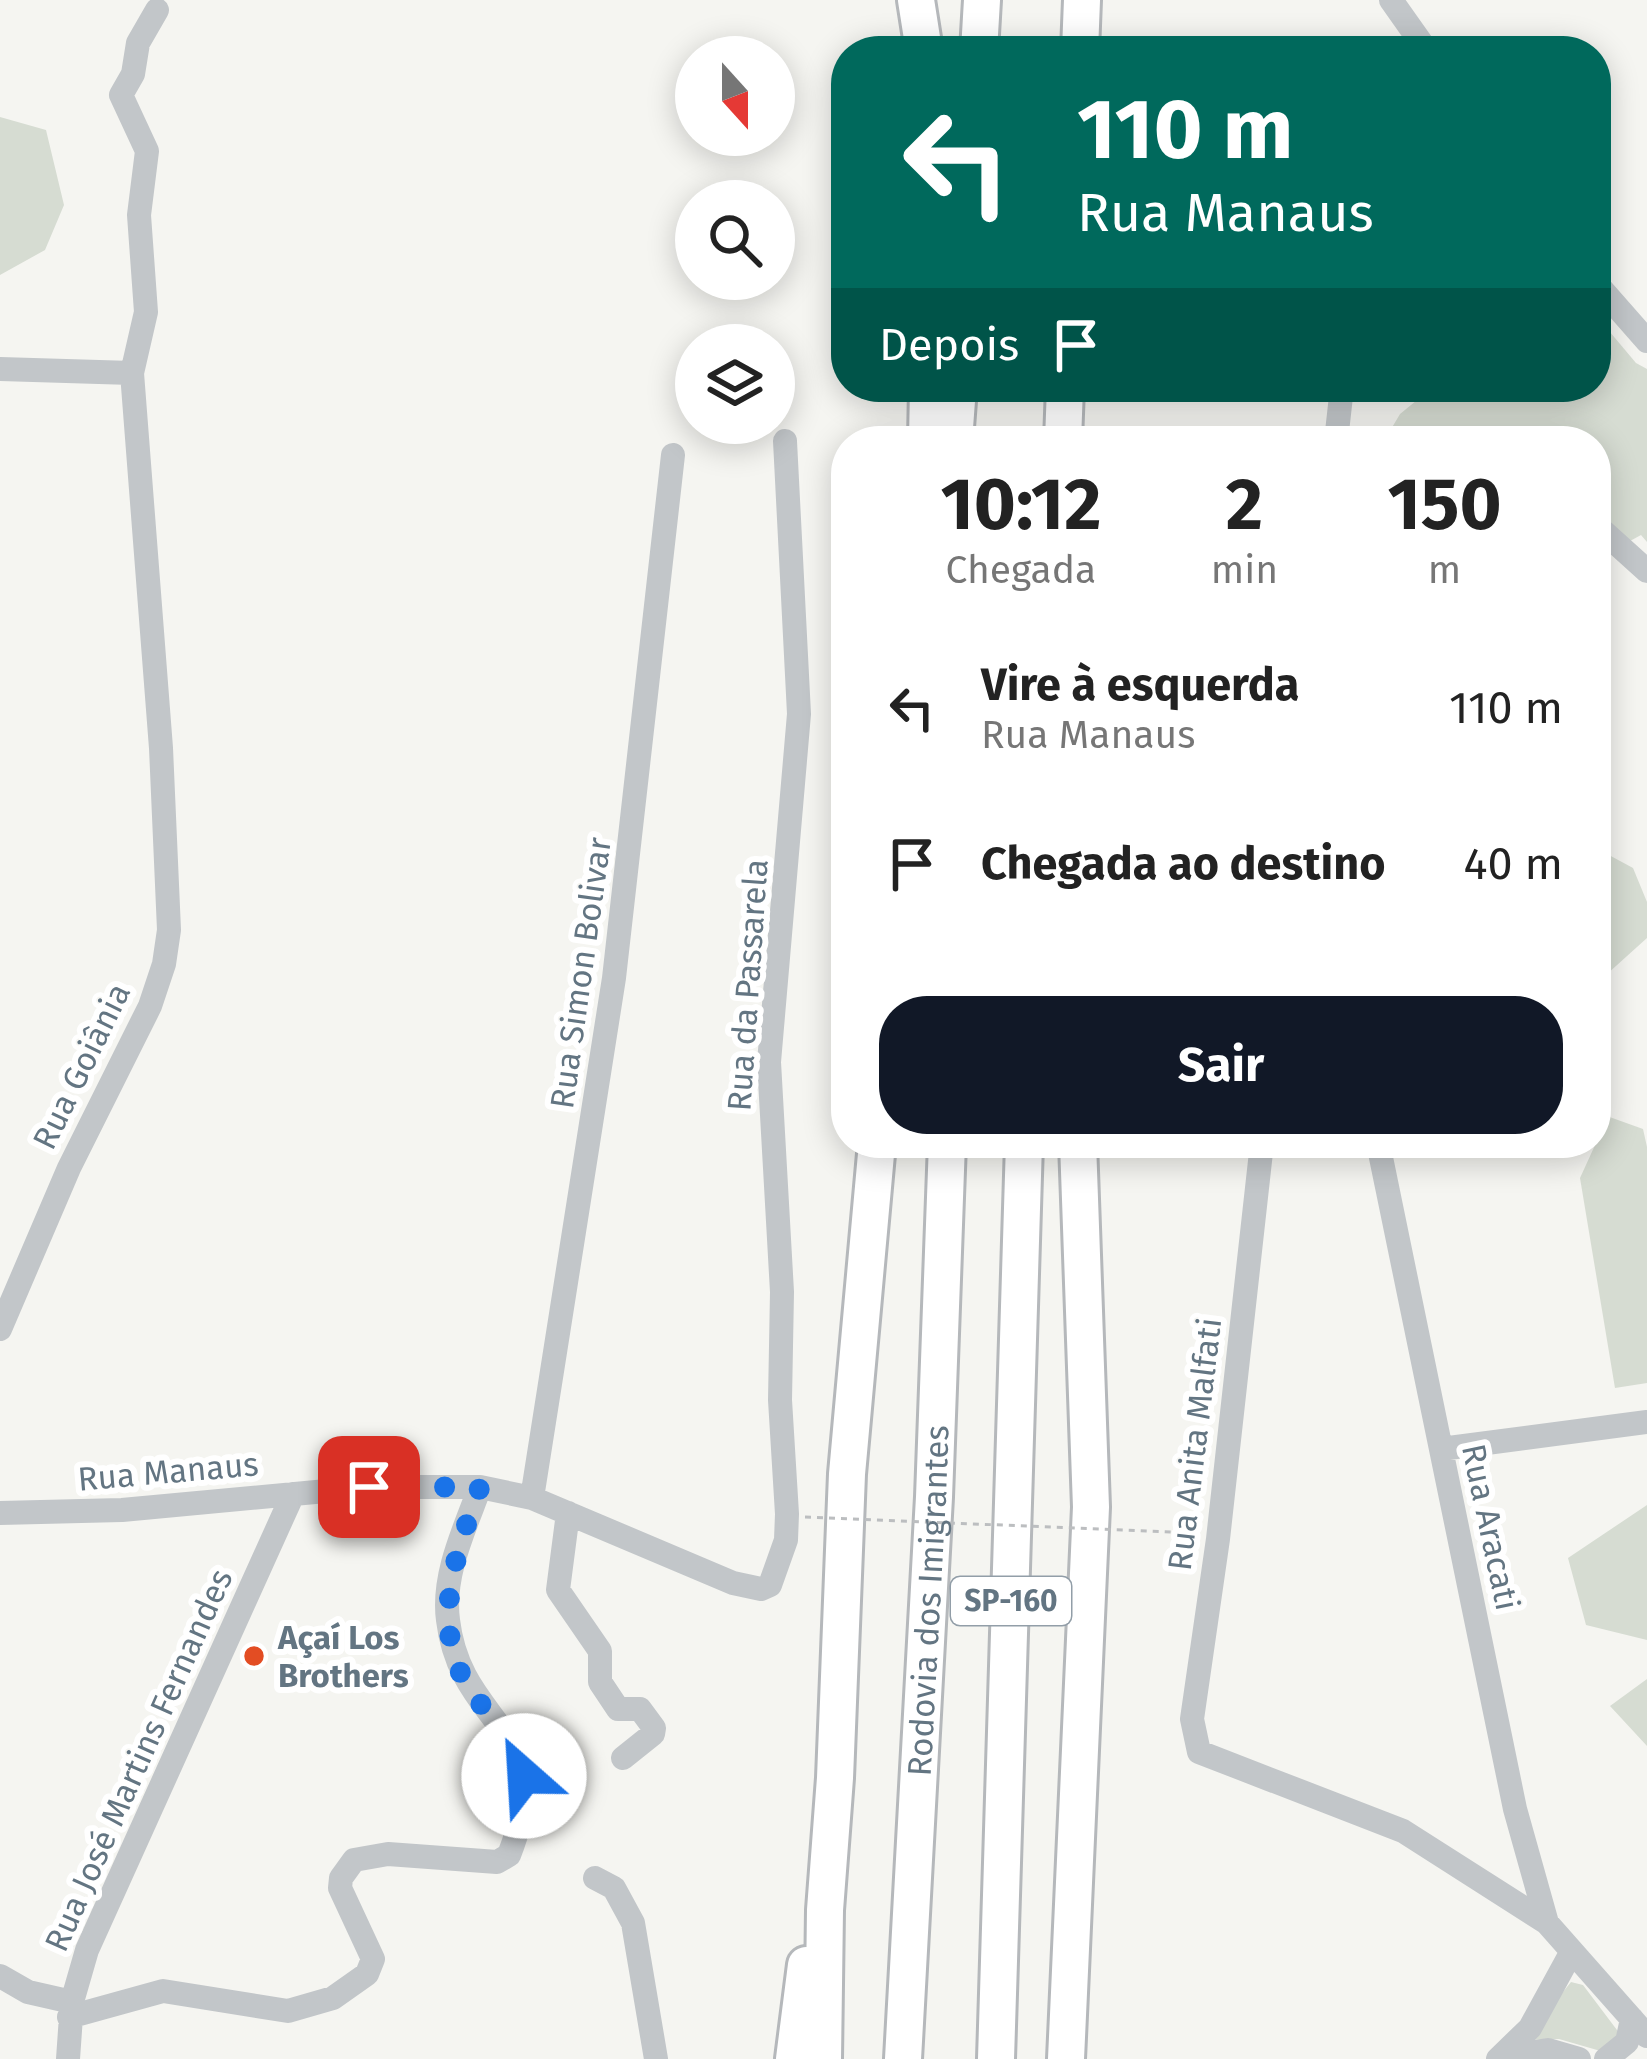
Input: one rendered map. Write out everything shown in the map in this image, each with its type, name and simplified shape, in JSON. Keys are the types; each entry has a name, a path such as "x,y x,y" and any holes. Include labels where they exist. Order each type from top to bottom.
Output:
{"highway":[{"path":"916,0 922,36"},
{"path":"980,36 982,0"},
{"path":"1080,36 1082,0"},
{"path":"823,2059 825,1910 836,1778 847,1474 877,1158"},
{"name":"Rodovia dos Imigrantes","path":"903,2059 934,1497 946,1158"},
{"name":"SP-160","path":"996,2059 1024,1158"},
{"path":"1066,2059 1090,1508 1078,1158"},
{"path":"794,2059 803,1971 825,1910"}],"street":[{"path":"1390,0 1415,36"},
{"path":"0,369 132,373 146,312 139,215 147,151 121,95 134,74 135,52 158,10"},
{"path":"1611,300 1647,341"},
{"name":"Rua Goiânia","path":"0,1329 69,1168 150,1006 169,930 161,748 132,373"},
{"name":"Rua da Passarela","path":"754,1589 766,1588 774,1578 786,1540 787,1514 780,1400 782,1292 769,1061 799,714 785,444"},
{"name":"Rua Simon Bolivar","path":"532,1498 614,978 674,455"},
{"path":"1611,539 1647,571"},
{"name":"Rua Anita Malfati","path":"1260,1158 1218,1539 1192,1719 1198,1752 1403,1831 1547,1923"},
{"name":"Rua Aracati","path":"1381,1158 1515,1809 1547,1923"},
{"path":"1442,1449 1647,1421"},
{"name":"Rua Manaus","path":"0,1513 122,1510 369,1487 480,1487 532,1498 754,1589"},
{"path":"0,1976 70,2010 163,1991 268,2010 316,2005 358,1982 371,1966 371,1952 340,1888 354,1860 388,1854 496,1862 509,1855 525,1812 520,1759 506,1732 473,1695 448,1619 450,1580 480,1487"},
{"name":"Rua José Martins Fernandes","path":"68,2059 70,2010 87,1950 293,1494"},
{"path":"568,1513 559,1591 600,1651 600,1682 610,1699 618,1709 640,1709 654,1728 653,1734 623,1758"},
{"path":"596,1877 614,1888 633,1923 656,2059"},
{"path":"1547,1923 1639,2028 1606,2059"},
{"path":"1499,2058 1530,2028 1570,1953"},
{"path":"1499,2058 1548,2050 1579,2059"}],"path":[{"path":"805,1517 1195,1532"}],"shaded area":[{"path":"0,117 46,130 64,205 45,250 0,275"},
{"path":"1611,333 1647,369 1647,542 1641,535 1611,551 1611,426 1393,426 1415,402 1611,402"},
{"path":"1611,856 1633,868 1647,902 1647,938 1611,970"},
{"path":"1611,1118 1643,1129 1647,1147 1647,1383 1615,1388 1580,1178 1589,1158 1611,1158"},
{"path":"1647,1505 1647,1640 1586,1625 1568,1558"},
{"path":"1647,1679 1647,1746 1610,1706"},
{"path":"1571,1982 1583,1985 1620,2034 1604,2052 1559,2039 1524,2040"}],"place":[{"name":"Açaí Los Brothers","path":"254,1656"}],"route":[{"path":"369,1487 480,1487 450,1580 448,1619 462,1673 473,1695 506,1732 524,1776"}]}
